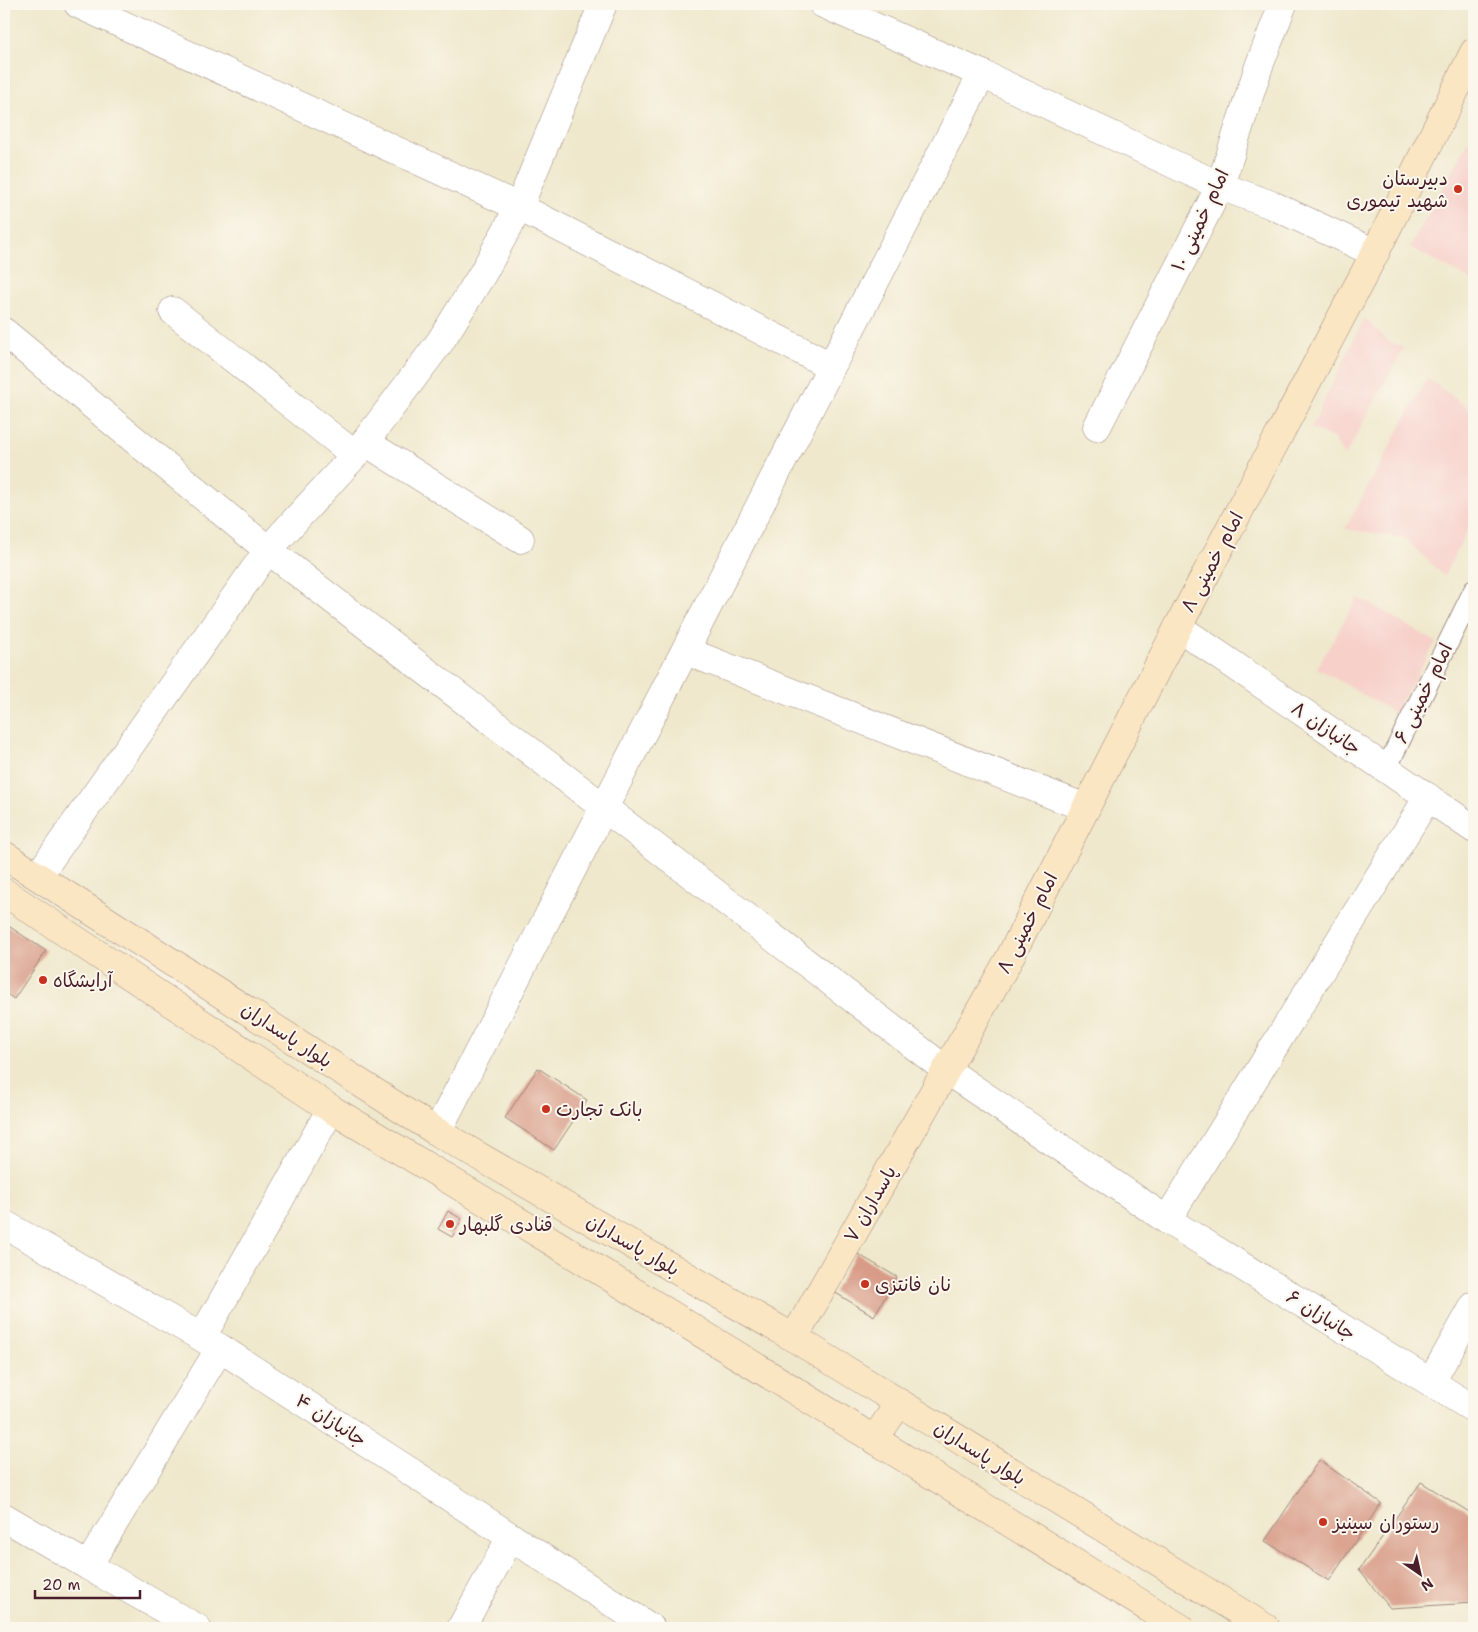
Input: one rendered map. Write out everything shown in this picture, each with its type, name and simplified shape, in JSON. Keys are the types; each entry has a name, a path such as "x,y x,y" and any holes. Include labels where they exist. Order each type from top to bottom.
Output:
{"main road":[{"name":"امام خمینی ۸","path":"946,1070 1008,961 1178,626 1375,253 1474,52"},
{"name":"بلوار پاسداران","path":"4,855 437,1132 794,1338 1266,1628"},
{"name":"بلوار پاسداران","path":"4,892 331,1109 548,1239 1181,1628"},
{"name":"پاسداران ۷","path":"794,1338 946,1070"},
{"path":"874,1440 899,1403"}],"street":[{"path":"78,4 519,207 831,366"},
{"path":"38,876 268,550 360,448 440,342 483,273 519,207 602,4"},
{"path":"823,4 982,74 1220,186 1272,206 1375,253"},
{"name":"امام خمینی ۱۰","path":"1097,427 1220,186 1259,66 1283,4"},
{"path":"437,1132 982,74"},
{"path":"174,311 360,448 520,539"},
{"name":"جانبازان ۶","path":"4,332 268,550 946,1070 1167,1220 1474,1409"},
{"name":"جانبازان ۸","path":"1178,626 1474,829"},
{"path":"686,651 1086,808"},
{"path":"1167,1220 1428,797"},
{"path":"88,1566 211,1343 331,1109"},
{"name":"جانبازان ۴","path":"4,1224 211,1343 651,1628"},
{"path":"1431,1382 1474,1306"},
{"path":"4,1517 197,1628"},
{"path":"461,1628 511,1537"}],"lane":[{"name":"امام خمینی ۶","path":"1386,769 1474,590"}],"shaded area":[{"name":"دبیرستان شهید تیموری","path":"1474,132 1474,282 1410,247"},
{"path":"1364,318 1388,341 1404,348 1345,456 1333,438 1311,428"},
{"path":"1427,378 1474,412 1474,517 1444,576 1404,538 1345,529"},
{"path":"1358,597 1436,642 1395,713 1317,668"}],"building":[{"path":"4,923 46,951 14,999 4,992"},
{"name":"بانک تجارت","path":"538,1068 587,1100 554,1150 505,1118"},
{"name":"قنادی گلبهار","path":"448,1211 462,1219 452,1237 438,1229"},
{"name":"نان فانتزی","path":"856,1253 897,1277 874,1316 834,1292"},
{"name":"رستوران سینیز","path":"1319,1460 1381,1503 1329,1581 1265,1541"},
{"path":"1421,1482 1474,1515 1474,1603 1390,1608 1359,1570"}],"place":[{"name":"دبیرستان شهید تیموری","path":"1458,189"},
{"name":"آرایشگاه","path":"43,980"},
{"name":"بانک تجارت","path":"546,1109"},
{"name":"قنادی گلبهار","path":"450,1224"},
{"name":"نان فانتزی","path":"865,1284"},
{"name":"رستوران سینیز","path":"1323,1522"}]}
